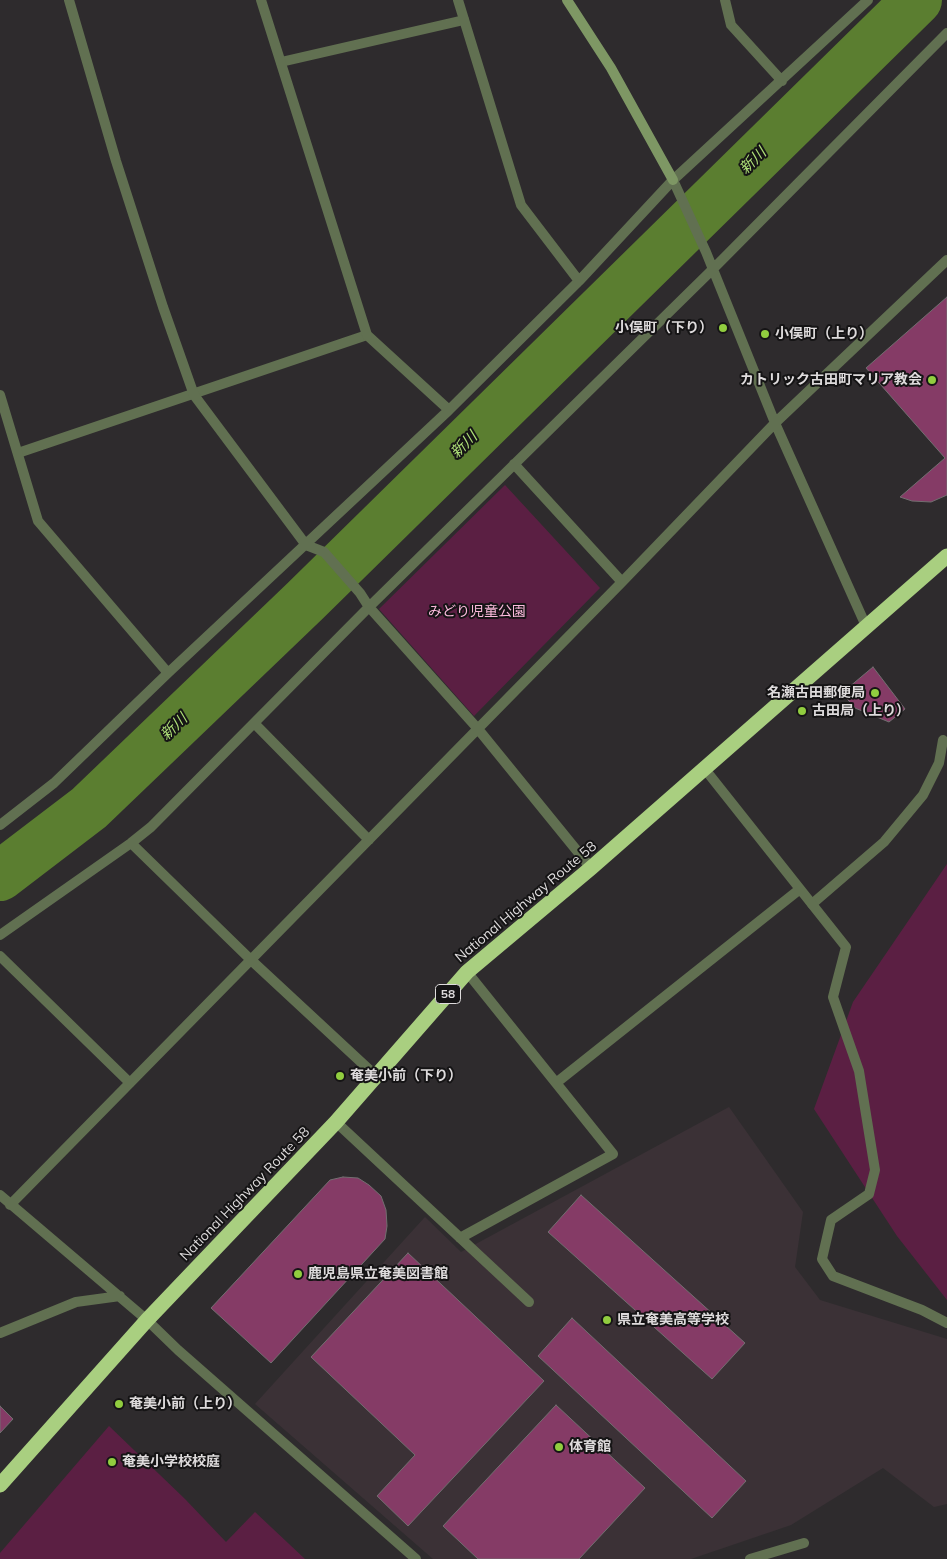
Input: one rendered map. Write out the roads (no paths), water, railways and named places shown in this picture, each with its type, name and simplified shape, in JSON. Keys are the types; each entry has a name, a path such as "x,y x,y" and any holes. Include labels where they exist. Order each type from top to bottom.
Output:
{"highway":[{"name":"National Highway Route 58","path":"0,1485 147,1320 336,1122 467,972 591,868 947,556"}],"street":[{"path":"69,0 125,189 194,395 306,545 324,552 478,729 591,868"},
{"path":"261,0 367,335 449,410"},
{"path":"458,0 521,204 579,281"},
{"path":"567,0 611,68 678,190 706,252 775,422 866,626"},
{"path":"724,0 731,24 782,81"},
{"path":"0,824 54,783 168,673 449,410 579,281 673,180 868,0"},
{"path":"281,62 464,20"},
{"path":"0,935 130,844 151,827 369,606 712,270 947,33"},
{"path":"10,1205 622,582 775,422 947,260"},
{"path":"18,453 367,335"},
{"path":"0,395 38,521 168,673"},
{"path":"514,464 622,582"},
{"path":"254,723 369,840"},
{"path":"812,904 884,842 923,795 939,763 943,740"},
{"path":"704,768 846,947 833,997 859,1071 875,1170 869,1194 831,1220 822,1259 833,1276 922,1310 947,1323"},
{"path":"130,844 376,1076"},
{"path":"556,1083 800,889"},
{"path":"0,956 130,1083"},
{"path":"460,1238 613,1154 467,972"},
{"path":"336,1122 529,1302"},
{"path":"0,1195 120,1296 178,1350 416,1559"},
{"path":"0,1332 76,1302 120,1296"},
{"path":"750,1559 804,1543"}],"waterway":[{"name":"新川","path":"0,876 89,808 305,601 917,0"}],"place":[{"name":"小俣町（下り）","path":"723,328"},
{"name":"小俣町（上り）","path":"765,334"},
{"name":"カトリック古田町マリア教会","path":"932,380"},
{"name":"名瀬古田郵便局","path":"875,693"},
{"name":"古田局（上り）","path":"802,711"},
{"name":"奄美小前（下り）","path":"340,1076"},
{"name":"鹿児島県立奄美図書館","path":"298,1274"},
{"name":"県立奄美高等学校","path":"607,1320"},
{"name":"奄美小前（上り）","path":"119,1404"},
{"name":"体育館","path":"559,1447"},
{"name":"奄美小学校校庭","path":"112,1462"}],"park label":[{"name":"みどり児童公園","path":"477,612"}]}
